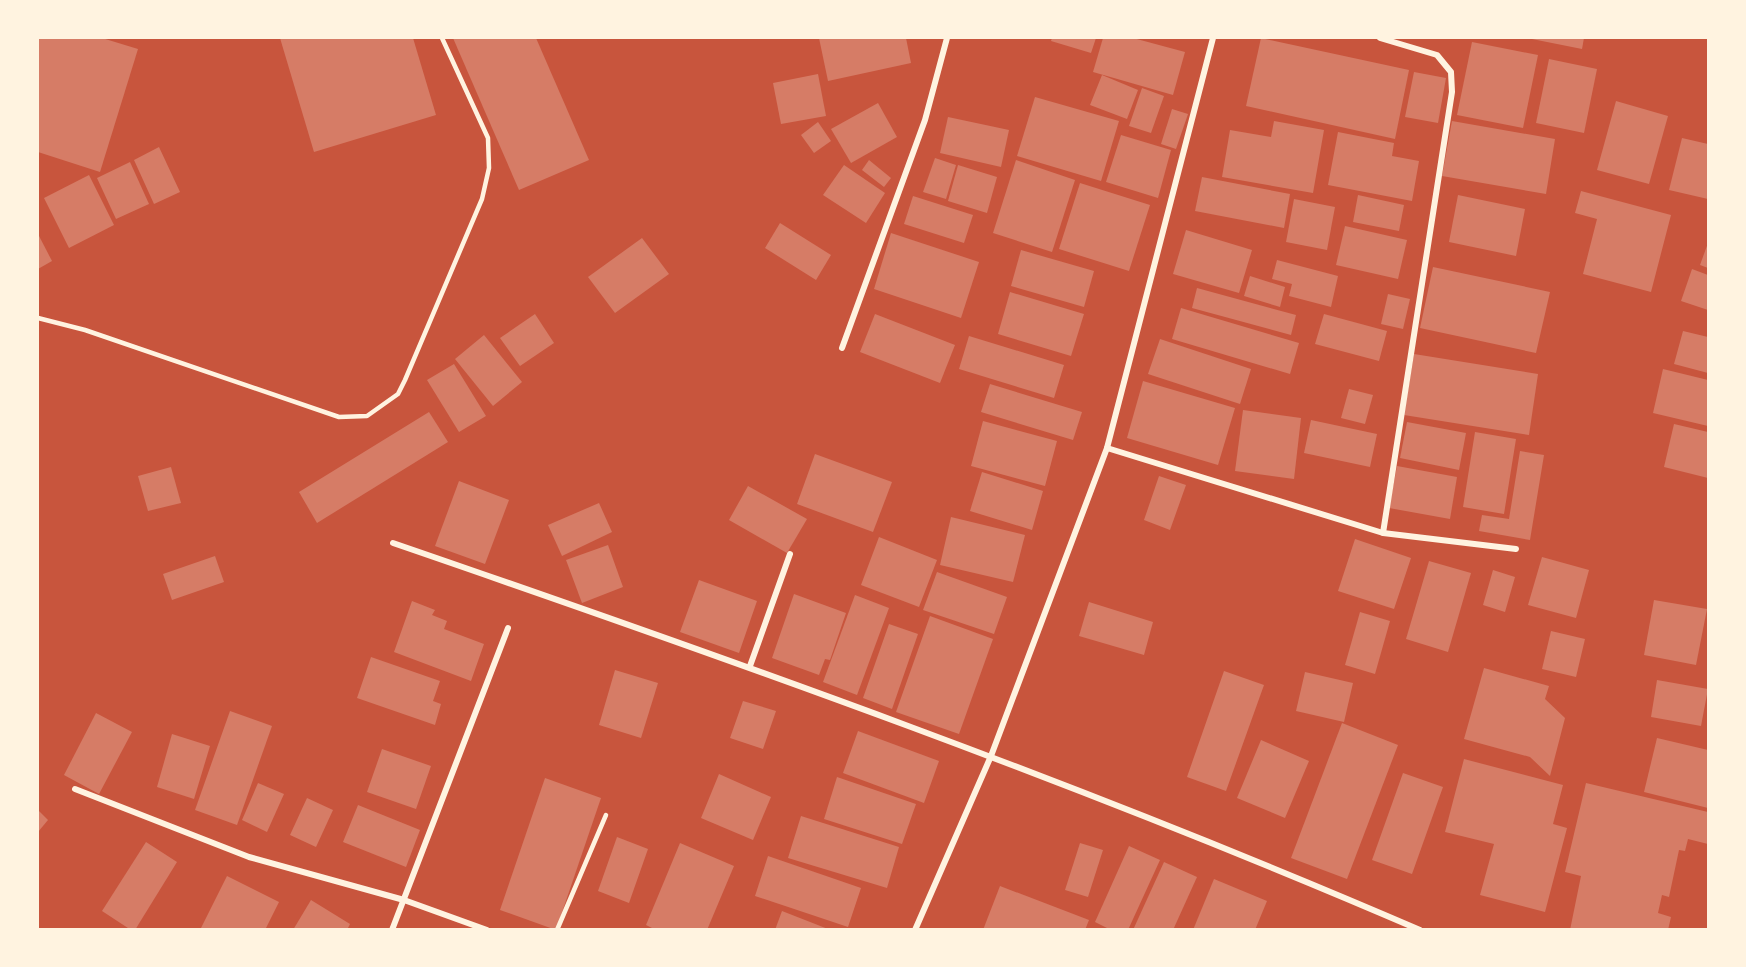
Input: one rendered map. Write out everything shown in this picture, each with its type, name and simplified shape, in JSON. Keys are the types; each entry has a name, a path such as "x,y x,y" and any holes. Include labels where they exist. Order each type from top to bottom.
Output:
{"street":[{"path":"842,348 925,120 947,38"},
{"path":"915,930 991,756 1107,448 1213,38"},
{"path":"1380,38 1437,56 1451,72 1452,92 1383,533"},
{"path":"1107,448 1383,533 1516,549"},
{"path":"393,543 750,666 991,756 1248,855 1420,930"},
{"path":"750,666 790,554"},
{"path":"392,930 508,628"},
{"path":"75,789 249,857 404,900 487,930"}],"lane":[{"path":"38,318 85,330 339,417 367,416 398,394 482,199 489,168 488,138 442,38"},
{"path":"557,930 606,815"}],"building":[{"path":"38,38 102,38 138,49 100,172 38,152"},
{"path":"280,38 413,38 436,115 314,152"},
{"path":"453,38 536,38 589,160 519,190"},
{"path":"819,38 906,38 911,63 828,81"},
{"path":"1052,38 1096,38 1091,53 1051,41"},
{"path":"1103,38 1133,38 1185,52 1173,95 1093,72"},
{"path":"1261,38 1409,70 1395,139 1246,106"},
{"path":"1527,38 1584,38 1582,49"},
{"path":"1472,42 1538,55 1523,128 1457,115"},
{"path":"1549,59 1597,69 1584,133 1536,123"},
{"path":"1414,72 1446,78 1438,123 1405,117"},
{"path":"818,74 826,116 781,124 773,83"},
{"path":"1102,75 1138,90 1127,119 1090,105"},
{"path":"1142,88 1164,96 1151,133 1129,126"},
{"path":"1035,97 1119,121 1101,181 1017,156"},
{"path":"1616,101 1668,116 1649,184 1597,170"},
{"path":"878,103 897,137 851,163 831,129"},
{"path":"1172,109 1188,114 1176,149 1161,144"},
{"path":"948,117 1009,130 1001,167 940,153"},
{"path":"1274,121 1324,130 1313,193 1222,177 1230,130 1271,137"},
{"path":"1452,121 1555,139 1546,194 1442,176"},
{"path":"818,122 831,141 814,153 801,135"},
{"path":"1338,132 1394,143 1392,156 1419,161 1412,201 1328,185"},
{"path":"1121,135 1171,150 1158,198 1106,182"},
{"path":"1682,138 1708,144 1708,199 1669,190"},
{"path":"159,147 180,192 154,204 134,160"},
{"path":"935,158 956,165 946,199 923,192"},
{"path":"869,160 891,178 884,187 862,170"},
{"path":"1016,160 1075,180 1052,252 993,233"},
{"path":"130,162 149,204 116,219 97,178"},
{"path":"844,165 885,193 866,223 823,195"},
{"path":"958,165 997,177 987,213 948,201"},
{"path":"89,175 114,225 69,248 44,198"},
{"path":"1202,177 1290,194 1284,228 1195,211"},
{"path":"1080,183 1150,205 1129,271 1059,249"},
{"path":"1581,191 1671,215 1651,292 1583,274 1597,219 1575,213"},
{"path":"1358,195 1404,205 1399,231 1353,222"},
{"path":"1458,195 1525,209 1516,256 1449,242"},
{"path":"913,196 973,215 964,243 904,224"},
{"path":"1294,199 1335,207 1327,250 1286,242"},
{"path":"780,223 831,255 816,280 765,248"},
{"path":"1345,226 1407,240 1398,279 1336,265"},
{"path":"1186,230 1252,250 1239,293 1173,274"},
{"path":"891,233 979,262 961,318 874,289"},
{"path":"38,234 52,261 38,269"},
{"path":"642,238 669,274 615,313 588,277"},
{"path":"1708,243 1708,268 1700,265"},
{"path":"1021,250 1094,271 1084,307 1011,286"},
{"path":"1277,260 1338,276 1331,307 1289,296 1292,284 1272,279"},
{"path":"1433,267 1550,292 1536,353 1420,328"},
{"path":"1692,269 1708,275 1708,310 1681,301"},
{"path":"1250,276 1285,287 1280,307 1244,296"},
{"path":"1197,288 1296,315 1291,335 1192,308"},
{"path":"1010,292 1084,314 1071,356 998,334"},
{"path":"1388,294 1410,299 1403,329 1381,324"},
{"path":"1181,308 1299,343 1290,374 1172,339"},
{"path":"535,314 554,343 520,366 500,338"},
{"path":"875,314 955,345 940,383 860,352"},
{"path":"1324,314 1387,331 1379,361 1315,344"},
{"path":"1683,331 1708,337 1708,373 1674,364"},
{"path":"484,335 522,382 493,406 455,359"},
{"path":"969,336 1064,365 1054,398 959,369"},
{"path":"1160,339 1251,369 1240,404 1148,374"},
{"path":"1414,354 1538,374 1529,435 1404,415"},
{"path":"454,364 486,416 459,432 427,380"},
{"path":"1663,369 1708,380 1708,426 1653,413"},
{"path":"1143,381 1235,408 1218,465 1127,438"},
{"path":"990,384 1082,412 1073,440 981,412"},
{"path":"1349,389 1373,395 1365,424 1341,418"},
{"path":"1243,410 1301,418 1294,479 1235,471"},
{"path":"429,412 448,442 317,523 299,492"},
{"path":"1311,420 1377,434 1370,467 1304,453"},
{"path":"983,421 1057,441 1045,486 971,466"},
{"path":"1407,422 1466,433 1459,470 1400,458"},
{"path":"1674,424 1708,432 1708,478 1664,467"},
{"path":"1475,432 1516,439 1504,514 1463,507"},
{"path":"1520,451 1544,455 1530,540 1479,531 1482,515 1509,519"},
{"path":"815,454 892,482 873,532 797,504"},
{"path":"1397,466 1457,477 1450,519 1389,508"},
{"path":"171,467 181,503 148,511 138,476"},
{"path":"982,472 1043,491 1032,530 970,511"},
{"path":"1159,476 1186,485 1170,530 1144,520"},
{"path":"459,481 509,500 485,564 435,546"},
{"path":"748,486 807,519 787,553 729,520"},
{"path":"599,503 612,532 562,556 548,525"},
{"path":"951,517 1025,535 1013,582 940,565"},
{"path":"879,537 937,560 919,607 861,585"},
{"path":"1355,539 1411,558 1394,609 1338,591"},
{"path":"608,545 623,587 582,603 566,560"},
{"path":"215,556 224,582 172,600 163,574"},
{"path":"1542,557 1589,570 1576,618 1528,605"},
{"path":"1429,561 1471,573 1448,652 1406,639"},
{"path":"1493,570 1515,577 1505,612 1483,605"},
{"path":"937,572 1007,597 994,634 923,610"},
{"path":"699,580 757,601 739,653 680,632"},
{"path":"794,594 846,613 830,660 825,659 819,675 772,658"},
{"path":"855,595 889,608 857,695 823,682"},
{"path":"1654,600 1707,609 1696,665 1644,655"},
{"path":"412,601 435,610 432,615 447,621 444,629 484,644 471,681 394,652"},
{"path":"1089,602 1153,622 1144,655 1079,636"},
{"path":"1360,612 1390,621 1375,674 1345,665"},
{"path":"930,616 993,639 959,734 896,712"},
{"path":"889,624 918,634 892,709 863,698"},
{"path":"1551,631 1585,639 1576,677 1542,669"},
{"path":"371,657 440,681 433,701 441,704 435,725 357,698"},
{"path":"1484,668 1549,686 1545,699 1565,718 1550,776 1530,757 1464,739"},
{"path":"615,670 658,683 641,738 599,725"},
{"path":"1224,671 1264,685 1226,791 1187,777"},
{"path":"1305,672 1353,683 1344,722 1296,711"},
{"path":"1657,680 1708,689 1701,726 1651,717"},
{"path":"743,701 776,711 763,749 730,738"},
{"path":"230,711 272,726 237,825 195,810"},
{"path":"96,713 132,732 99,794 64,775"},
{"path":"1342,723 1398,745 1347,879 1291,858"},
{"path":"858,731 939,761 924,803 843,773"},
{"path":"172,734 210,746 194,799 157,787"},
{"path":"1657,738 1708,750 1708,808 1644,792"},
{"path":"1261,740 1309,761 1285,818 1237,798"},
{"path":"382,749 431,766 416,809 367,792"},
{"path":"1464,759 1563,785 1553,824 1567,828 1545,912 1480,895 1494,844 1445,832"},
{"path":"1403,773 1443,787 1412,874 1372,860"},
{"path":"719,774 771,797 753,840 701,818"},
{"path":"837,777 916,804 902,844 824,819"},
{"path":"545,778 601,798 556,930 500,910"},
{"path":"258,783 284,794 267,832 242,820"},
{"path":"1586,783 1708,812 1708,844 1688,839 1685,851 1679,850 1669,897 1662,895 1658,913 1671,917 1668,930 1570,930 1581,876 1565,872"},
{"path":"307,798 333,810 316,847 290,835"},
{"path":"358,805 420,830 406,867 343,842"},
{"path":"38,810 48,820 38,832"},
{"path":"801,816 899,847 887,888 788,858"},
{"path":"617,837 648,849 629,903 598,891"},
{"path":"146,842 177,862 135,930 131,930 102,911"},
{"path":"680,843 734,866 707,930 656,930 646,925"},
{"path":"1080,843 1103,850 1088,897 1065,890"},
{"path":"1129,846 1160,860 1128,930 1111,930 1095,922"},
{"path":"768,856 861,888 848,927 755,896"},
{"path":"1164,862 1197,877 1173,930 1133,930"},
{"path":"227,876 279,902 265,930 200,930"},
{"path":"1214,879 1267,901 1255,930 1193,930"},
{"path":"1000,886 1089,920 1085,930 983,930"},
{"path":"311,900 350,924 347,930 293,930"},
{"path":"782,911 828,929 828,930 775,930"}]}
